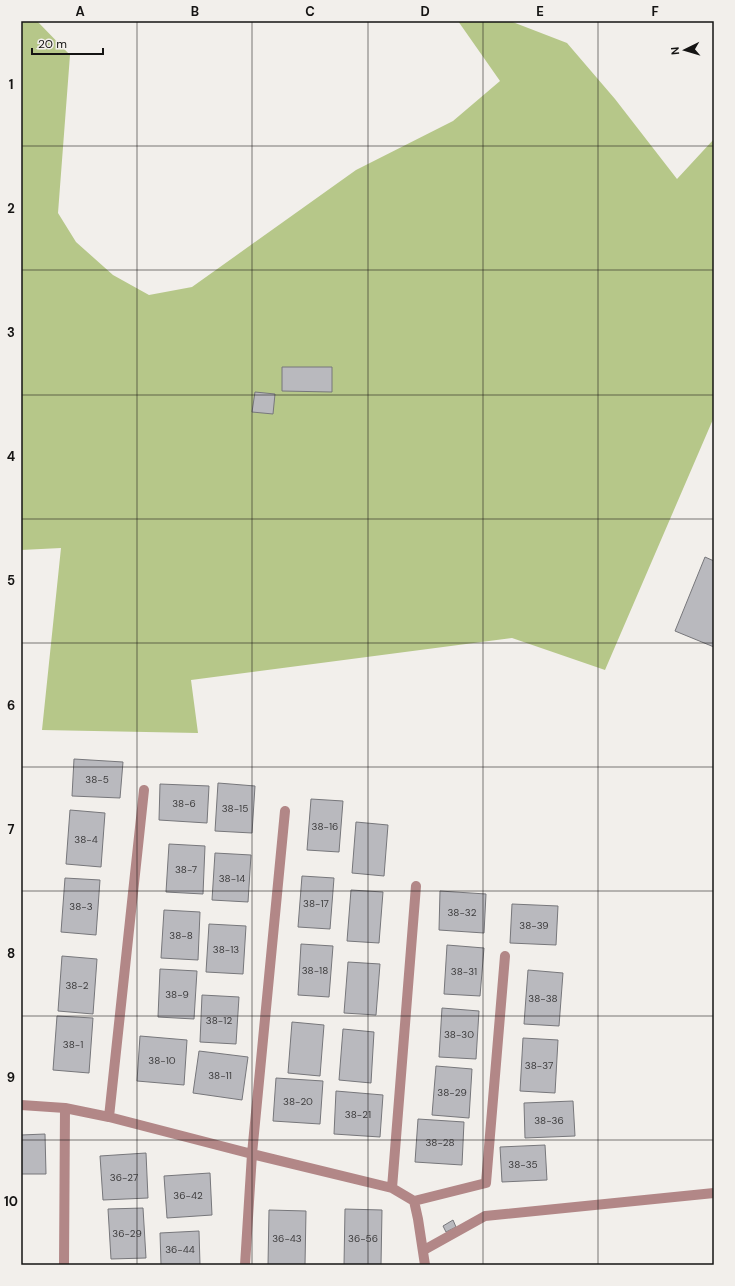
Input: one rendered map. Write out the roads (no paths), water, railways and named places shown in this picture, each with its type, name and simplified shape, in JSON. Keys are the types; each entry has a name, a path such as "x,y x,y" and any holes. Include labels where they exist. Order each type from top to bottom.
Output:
{"street":[{"path":"109,1117 144,790"},
{"path":"245,1265 252,1154 285,811"},
{"path":"392,1188 416,886"},
{"path":"21,1105 65,1108 109,1117 392,1188 414,1201 486,1183 505,956"},
{"path":"64,1265 65,1108"},
{"path":"424,1250 485,1216 714,1193"},
{"path":"414,1201 424,1250 425,1265"}]}
